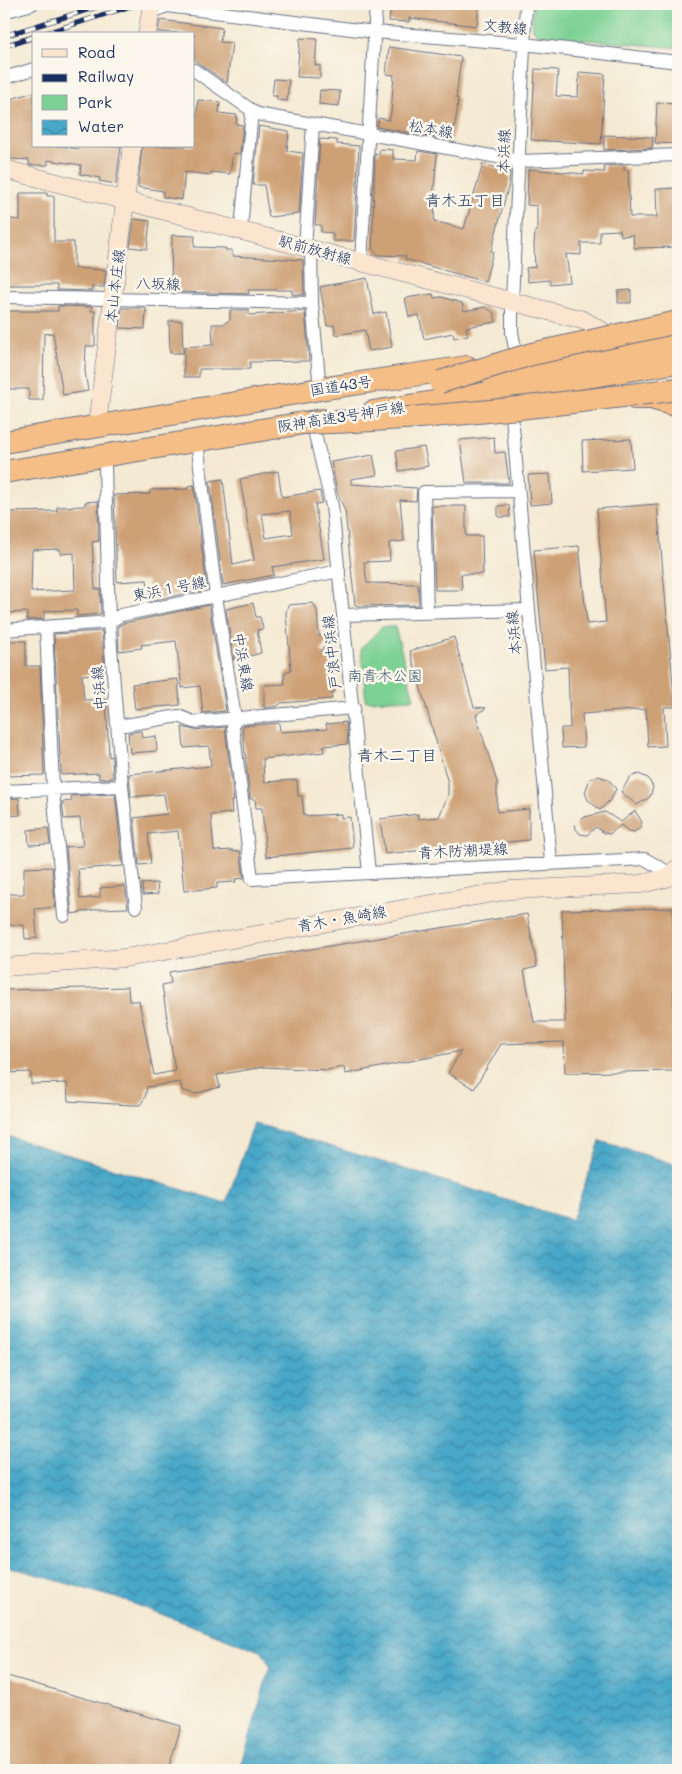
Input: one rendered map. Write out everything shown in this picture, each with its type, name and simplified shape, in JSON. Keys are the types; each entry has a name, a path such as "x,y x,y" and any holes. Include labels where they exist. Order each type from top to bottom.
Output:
{"highway":[{"path":"440,382 532,354 678,322"},
{"name":"国道43号","path":"4,442 320,389 622,343 678,331"},
{"name":"阪神高速3号神戸線","path":"4,451 678,344"},
{"name":"阪神高速3号神戸線","path":"4,472 308,426 678,362"},
{"path":"4,482 198,450 308,426 511,402 678,377"},
{"path":"308,426 569,403 678,389"},
{"path":"561,395 651,398 678,406"}],"street":[{"path":"4,12 32,4"},
{"path":"361,262 376,4"},
{"name":"本浜線","path":"516,360 512,332 512,301 526,4"},
{"path":"148,32 162,6"},
{"name":"文教線","path":"162,6 374,32 524,44 678,62"},
{"path":"4,78 32,70"},
{"name":"松本線","path":"195,71 257,114 369,135 520,161 678,155"},
{"path":"240,230 252,111"},
{"path":"313,124 308,249 320,389"},
{"name":"本山本庄線","path":"97,425 132,148"},
{"name":"駅前放射線","path":"4,169 583,320 622,343"},
{"name":"八坂線","path":"4,297 312,303"},
{"name":"本浜線","path":"511,402 551,862"},
{"name":"戸浪中浜線","path":"308,426 332,506 354,708 369,873"},
{"name":"中浜東線","path":"198,450 216,596 236,718 233,727 252,879"},
{"name":"中浜線","path":"105,465 109,622 119,726 122,786 136,907"},
{"path":"427,613 424,492 518,490"},
{"name":"東浜１号線","path":"4,630 109,622 121,615 339,571"},
{"path":"344,615 528,610"},
{"path":"46,627 53,789 64,916"},
{"path":"119,726 179,716 193,722 354,708"},
{"path":"4,791 122,786"},
{"name":"青木防潮堤線","path":"252,879 551,862 645,859 675,871"},
{"name":"青木・魚崎線","path":"4,967 125,958 510,890 641,884 666,878 675,871"}],"green space":[{"path":"533,4 678,4 678,48 540,36 532,28"},
{"name":"南青木公園","path":"382,627 395,627 414,699 366,701 361,648"}],"water":[{"path":"254,1123 572,1220 600,1141 678,1165 678,1770 240,1770 270,1666 262,1652 126,1601 4,1565 4,1135 226,1203"}],"building":[{"path":"391,4 479,4 477,26 409,18 409,22 389,21"},
{"path":"160,20 222,28 220,42 232,43 227,83 195,61 195,32 158,32"},
{"path":"300,38 317,39 315,65 320,66 320,78 297,77"},
{"path":"389,47 461,57 456,98 458,98 457,112 452,141 377,127 379,118 389,120 391,112 394,75 386,74"},
{"path":"535,69 558,70 556,96 578,97 579,72 605,74 601,144 531,140"},
{"path":"274,79 289,80 287,101 277,100 277,96 272,96"},
{"path":"320,90 340,91 339,106 319,104"},
{"path":"32,93 32,148 121,148 116,184 99,181 100,178 80,174 81,165 48,160 48,165 29,165 29,160 4,157 4,101"},
{"path":"198,100 220,102 219,113 237,115 236,124 243,125 240,154 233,153 230,174 211,172 211,175 185,172 182,200 163,197 163,191 138,187 142,148 195,148"},
{"path":"657,103 678,104 678,144 655,143"},
{"path":"259,126 289,131 287,151 303,153 299,214 269,217 264,185 253,185"},
{"path":"604,135 653,137 652,148 604,150"},
{"path":"320,139 337,140 337,144 359,146 354,241 333,241 333,233 321,232 321,225 315,225"},
{"path":"380,149 393,150 393,159 417,160 418,151 437,154 433,199 435,199 434,221 464,229 483,164 510,172 509,184 491,251 493,252 485,282 405,259 406,256 378,255 372,249 375,153 379,154"},
{"path":"624,165 624,170 628,169 630,217 657,217 656,189 678,188 678,247 634,248 633,235 621,236 620,230 600,231 600,243 581,243 581,255 566,254 570,282 550,284 550,280 528,282 526,268 535,267 534,245 535,231 537,231 537,206 527,205 528,169 584,174 584,171 605,172 604,166"},
{"path":"20,193 47,193 47,196 54,196 54,242 74,242 74,268 106,270 104,287 92,287 92,291 57,290 57,285 4,285 4,218 20,220"},
{"path":"134,219 150,221 147,249 130,247"},
{"path":"172,235 195,236 194,247 226,248 225,250 232,250 232,256 303,260 304,295 292,294 292,290 248,290 249,294 177,292 177,288 171,288"},
{"path":"367,278 374,314 386,312 392,347 369,351 365,330 336,335 334,325 327,326 320,287"},
{"path":"631,290 631,303 618,303 618,291"},
{"path":"433,294 434,298 441,297 462,303 464,311 485,307 494,313 496,322 466,327 468,335 454,338 453,333 424,339 419,315 409,317 405,298"},
{"path":"58,306 92,307 91,311 95,311 95,346 86,346 85,371 88,391 63,395 53,333 44,334 43,400 29,400 29,389 6,389 6,377 4,376 4,311 58,311"},
{"path":"122,308 146,308 145,329 120,328"},
{"path":"230,310 249,310 249,315 305,311 309,361 250,362 250,369 199,369 199,377 184,377 184,347 213,345 212,324 223,324 230,320"},
{"path":"169,321 182,321 183,353 170,353"},
{"path":"494,437 495,453 505,452 509,483 466,483 460,440"},
{"path":"631,439 633,468 583,471 582,441"},
{"path":"424,447 428,466 399,471 396,451"},
{"path":"373,455 377,475 351,479 351,484 417,488 416,501 400,500 404,541 389,543 390,561 364,562 367,583 418,584 419,605 355,605 345,511 337,491 331,462"},
{"path":"278,471 282,497 320,491 322,503 315,504 324,559 272,567 274,575 223,585 210,481 223,479 233,565 254,560 240,479","holes":["290,511 293,534 266,538 262,514"]},
{"path":"550,474 552,503 530,505 528,475"},
{"path":"194,485 207,589 150,601 147,580 117,582 114,495 150,494 150,490 188,489 188,486"},
{"path":"98,501 99,541 92,542 95,589 100,589 101,614 77,616 77,610 44,611 44,619 27,620 27,612 7,613 4,586 4,518 9,518 9,512 57,511 57,507 85,506 85,502","holes":["60,549 60,554 74,553 75,590 31,592 32,550"]},
{"path":"657,504 675,707 664,707 666,746 648,747 646,709 582,714 584,747 562,748 561,728 570,728 568,667 545,669 534,550 579,546 587,624 606,622 597,509"},
{"path":"509,505 510,517 498,517 498,506"},
{"path":"432,506 466,506 466,536 482,536 483,574 461,574 462,590 435,590"},
{"path":"253,603 256,617 260,617 263,629 257,630 261,653 234,660 226,609"},
{"path":"313,603 317,611 319,636 331,635 321,651 332,664 335,692 331,693 332,699 281,703 278,706 264,708 264,685 285,684 284,675 287,671 291,670 286,613 288,605"},
{"path":"209,605 226,711 203,713 200,686 182,688 176,641 141,645 142,648 119,651 118,626 124,623"},
{"path":"102,631 105,673 82,675 84,700 106,699 109,757 112,756 113,778 99,779 99,773 61,775 54,634"},
{"path":"454,637 474,707 486,708 476,715 497,782 497,812 529,809 529,840 385,854 380,819 418,814 418,819 439,817 448,795 448,783 410,651"},
{"path":"4,641 26,641 26,666 40,666 44,775 4,776"},
{"path":"178,679 180,705 135,709 132,684"},
{"path":"346,722 348,744 323,746 324,752 263,759 264,782 297,780 298,796 302,796 304,816 341,814 341,818 350,817 353,848 266,857 262,808 256,808 255,799 250,799 242,726 279,723 280,732 327,729 326,724"},
{"path":"182,727 194,730 225,727 234,801 231,801 232,813 211,815 214,851 240,851 244,878 235,879 236,882 217,883 217,888 184,891 178,831 148,834 151,864 139,865 134,818 167,814 164,794 131,797 129,774 211,766 209,746 184,748"},
{"path":"141,731 142,738 156,736 157,751 130,753 128,733"},
{"path":"639,774 648,778 653,787 650,797 637,805 621,792 630,777"},
{"path":"599,776 609,780 616,789 611,799 600,810 588,800 585,792 590,779"},
{"path":"115,794 123,866 78,869 80,899 100,897 100,888 125,886 128,908 98,909 72,914 66,847 83,846 80,818 64,819 62,802 72,801 71,796"},
{"path":"19,798 20,815 4,816 4,799"},
{"path":"635,811 642,822 640,828 634,832 628,831 621,825 610,834 604,833 596,827 587,835 580,834 576,829 575,824 581,818 605,812 621,822"},
{"path":"48,828 50,844 29,845 28,830"},
{"path":"52,867 55,907 35,909 37,938 25,939 24,925 4,925 4,894 24,894 24,868"},
{"path":"157,883 158,894 143,895 142,884"},
{"path":"673,908 674,1071 565,1073 564,1042 501,1044 474,1089 448,1073 461,1051 345,1074 344,1067 327,1070 263,1067 217,1075 220,1087 194,1094 182,1090 180,1082 147,1087 145,1098 140,1105 68,1101 67,1083 31,1084 31,1072 4,1073 4,990 128,987 129,1001 139,1001 154,1075 175,1071 162,985 171,983 169,972 527,914 537,967 524,970 534,1022 565,1022 562,910"},
{"path":"4,1675 181,1726 168,1770 4,1770"}],"railway":[{"path":"4,36 106,4"},
{"path":"49,32 137,4"},
{"path":"4,46 32,38"}],"district":[{"name":"青木五丁目","path":"465,200"},
{"name":"青木二丁目","path":"397,755"}]}
